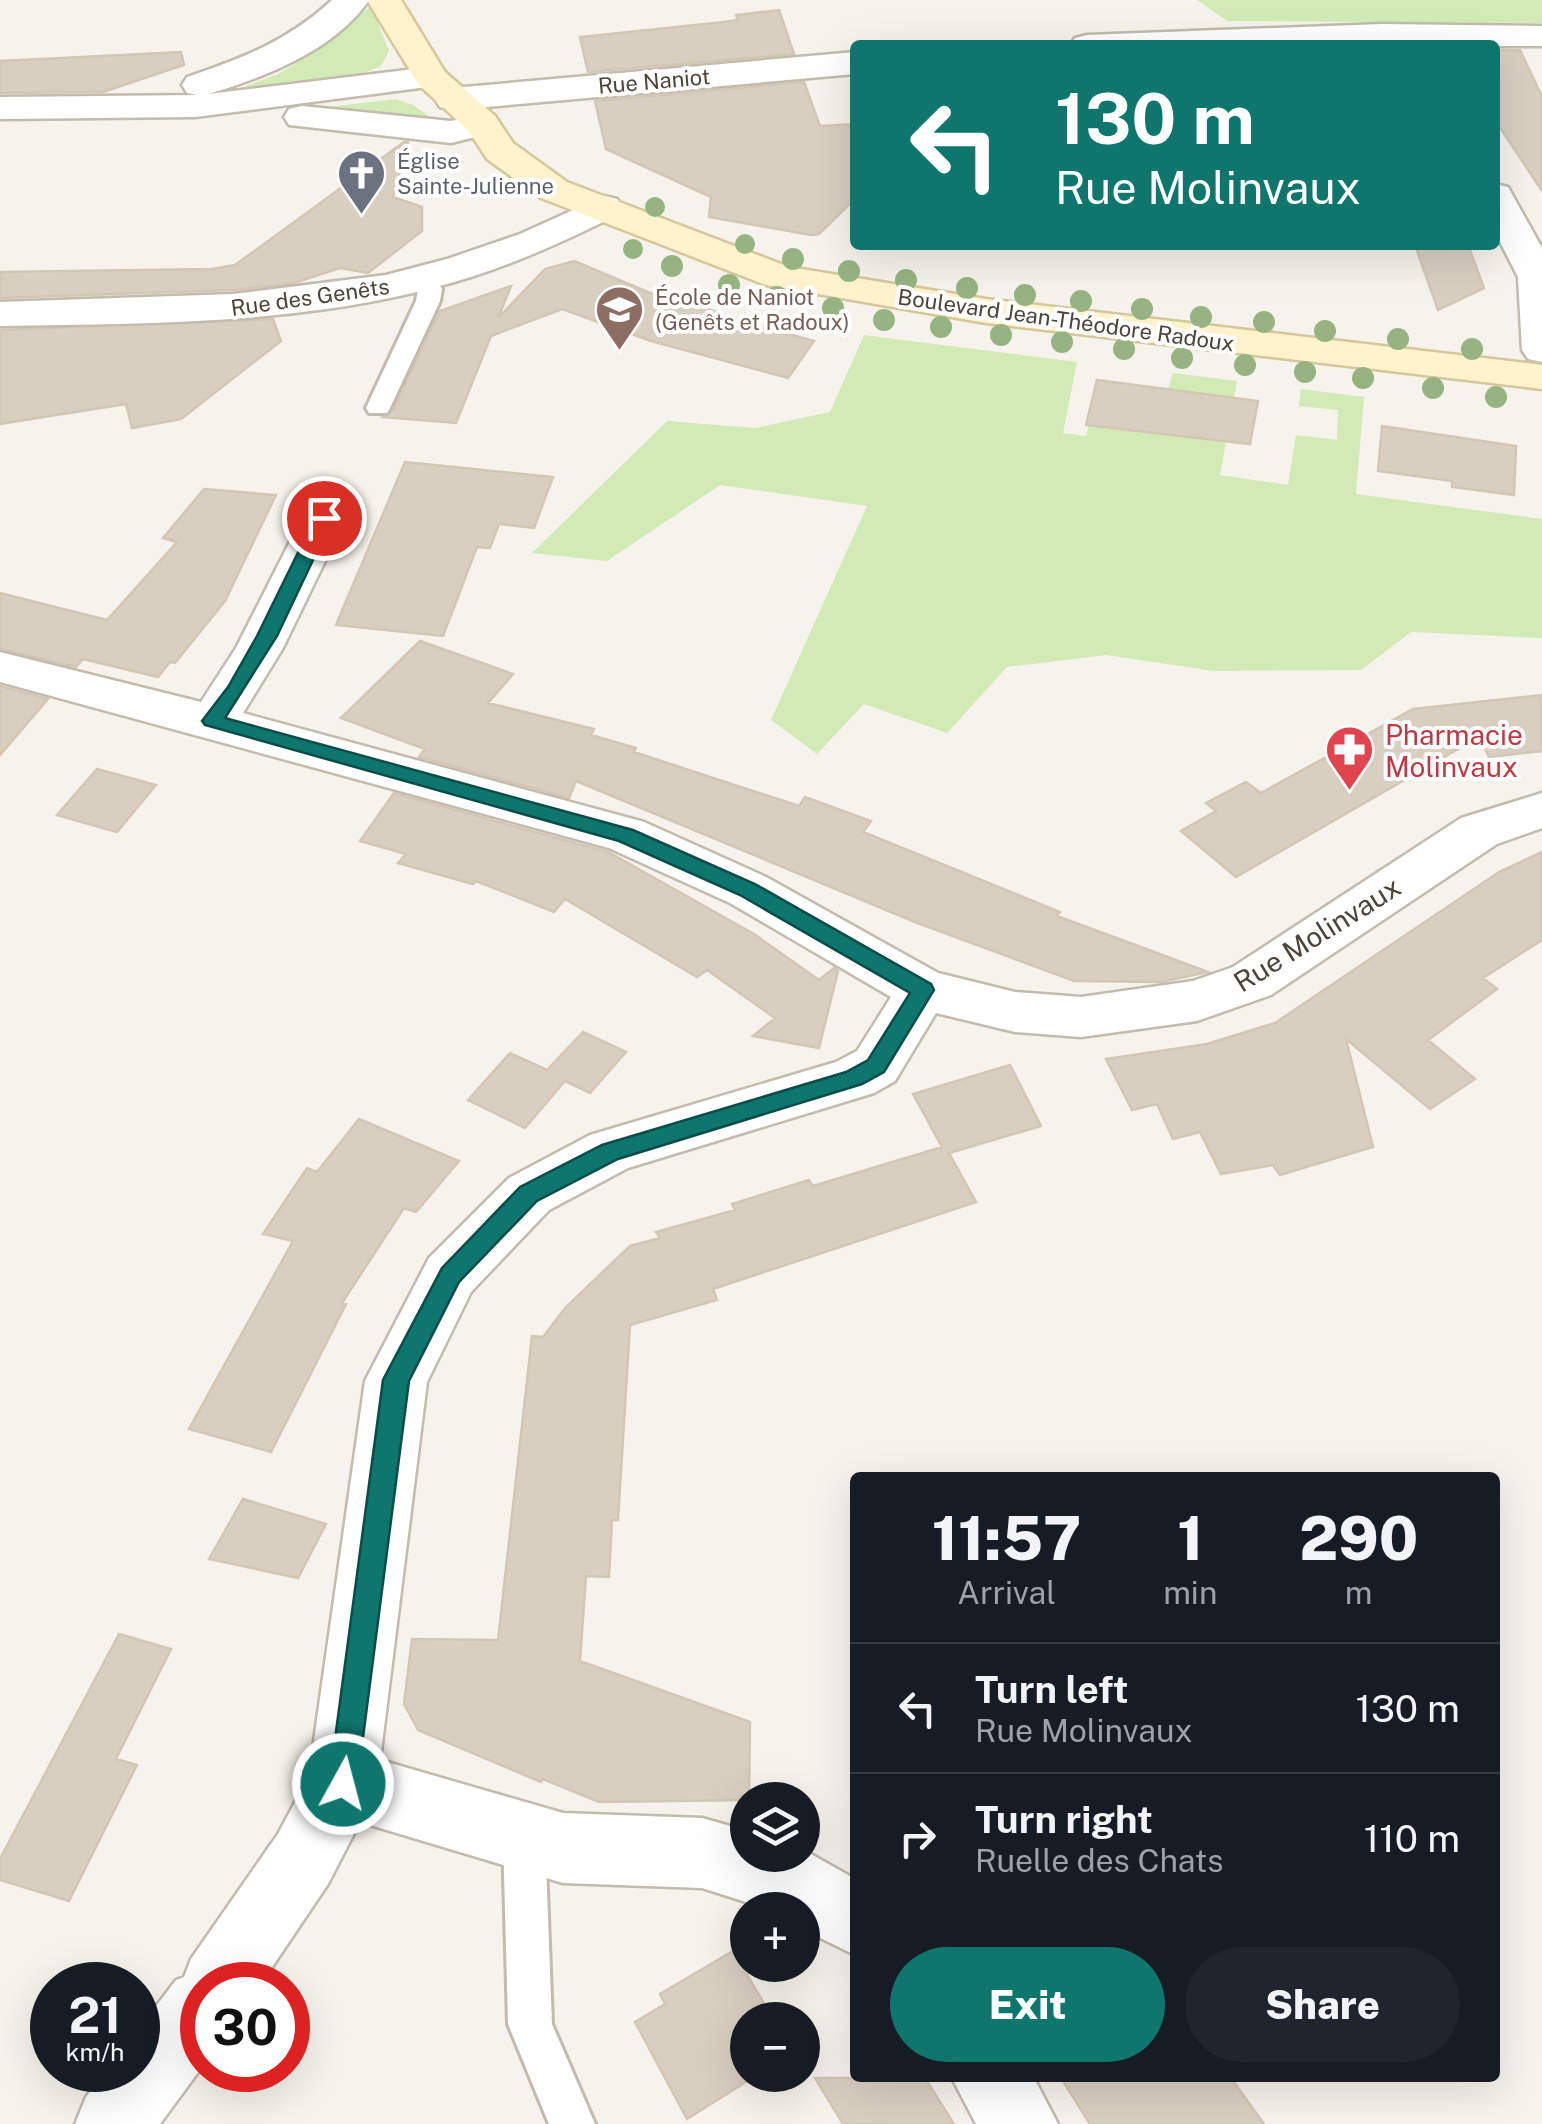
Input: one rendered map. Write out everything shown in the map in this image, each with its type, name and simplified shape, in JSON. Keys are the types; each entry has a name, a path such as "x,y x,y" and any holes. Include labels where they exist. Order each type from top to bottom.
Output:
{"street":[{"name":"Rue Naniot","path":"155,106 312,37 352,0"},
{"path":"384,0 442,89"},
{"path":"1386,40 1542,36"},
{"name":"Rue Naniot","path":"0,108 195,106 254,99 850,63"},
{"name":"Boulevard Jean-Théodore Radoux","path":"442,89 482,124 500,150 554,190 725,257 820,286 1068,322 1542,377"},
{"name":"Rue Naniot","path":"254,99 272,113 284,116 451,132 482,124"},
{"path":"1500,205 1538,277 1542,350"},
{"name":"Rue des Genêts","path":"0,314 239,309 425,280 531,245 604,207"},
{"path":"212,721 236,690 267,636 324,518"},
{"name":"Rue Molinvaux","path":"0,667 626,835 748,890 923,990 1015,1012 1081,1017 1197,1001 1252,981 1479,832 1542,810"},
{"path":"233,1962 303,1859 343,1784 396,1380 450,1275 529,1194 610,1152 854,1078 876,1066 923,990"},
{"path":"343,1784 563,1848 702,1852 777,1874 850,1916"},
{"path":"112,2124 180,2035"},
{"path":"993,2082 1020,2124"}],"lane":[{"path":"378,408 428,301 430,290 425,280"},
{"path":"524,1836 530,2024 572,2124"}],"green space":[{"path":"1197,0 1542,0 1542,23 1227,21"},
{"path":"371,6 389,51 381,66 357,76 247,90 246,86 278,74 316,52"},
{"path":"395,99 413,105 433,119 304,110"},
{"path":"864,335 1077,362 1063,433 1086,436 1091,418 1201,438 1207,394 1168,389 1173,373 1237,381 1220,475 1288,485 1296,435 1337,440 1338,410 1299,406 1301,389 1364,397 1356,494 1542,519 1542,638 1411,632 1361,670 1214,671 1106,655 1007,667 947,733 864,704 817,754 771,720 867,506 720,485 607,561 532,553 667,421 755,428 830,412"}],"building":[{"path":"779,10 794,54 588,72 580,37 724,22 738,20 736,15"},
{"path":"1500,50 1520,50 1542,97 1542,191 1500,128"},
{"path":"181,52 184,65 103,92 0,93 0,61"},
{"path":"804,82 820,126 850,124 850,204 819,234 811,235 709,217 711,197 606,149 595,101"},
{"path":"408,142 393,197 422,207 422,231 368,273 340,268 294,283 233,290 0,298 0,272 212,269 235,265"},
{"path":"1417,250 1470,250 1484,288 1438,310"},
{"path":"574,261 655,295 661,291 737,320 814,341 788,378 651,341 562,309 491,336 456,423 383,417 393,410 440,311 511,286 498,318 545,269"},
{"path":"273,319 281,341 181,419 132,428 126,404 0,424 0,330"},
{"path":"1097,380 1258,401 1250,444 1086,425"},
{"path":"1382,426 1516,446 1514,495 1452,487 1452,481 1378,471"},
{"path":"405,462 553,477 534,528 499,524 490,548 477,547 443,636 336,625"},
{"path":"204,489 276,495 225,601 175,663 170,662 158,677 83,659 76,667 0,649 0,593 107,620 177,542 163,538"},
{"path":"420,641 513,674 488,703 594,729 591,735 636,748 634,752 799,806 805,797 871,821 863,832 1060,912 1057,916 1208,972 1161,982 1074,981 915,922 576,781 569,798 419,757 425,749 341,718"},
{"path":"0,686 48,699 0,755"},
{"path":"1542,695 1542,751 1489,757 1479,737 1236,877 1181,831 1216,811 1206,803 1246,782 1261,793 1413,709"},
{"path":"97,769 156,785 117,832 57,815"},
{"path":"394,793 608,852 754,934 819,980 834,968 838,971 819,1048 753,1036 775,1018 707,970 697,977 565,899 554,912 476,881 473,884 398,863 406,854 360,841"},
{"path":"1542,852 1542,940 1483,978 1497,989 1428,1040 1475,1079 1430,1109 1346,1039 1373,1147 1280,1175 1273,1165 1221,1174 1200,1132 1173,1139 1157,1104 1132,1110 1106,1059 1207,1044 1275,1023 1499,872"},
{"path":"583,1032 626,1052 590,1093 565,1081 525,1128 468,1100 510,1053 547,1070"},
{"path":"1010,1065 1041,1126 949,1153 976,1202 713,1289 717,1300 630,1325 618,1520 612,1520 609,1577 586,1576 580,1661 750,1722 749,1782 730,1782 730,1800 599,1802 418,1730 404,1704 412,1639 498,1640 532,1336 543,1337 565,1308 630,1246 660,1238 656,1232 735,1210 732,1204 809,1180 813,1186 942,1147 913,1094"},
{"path":"359,1119 459,1161 416,1212 404,1208 342,1303 346,1304 271,1452 189,1429 293,1241 263,1234 307,1168 317,1172"},
{"path":"243,1499 326,1524 298,1578 209,1559"},
{"path":"119,1634 171,1649 116,1759 137,1765 69,1901 0,1880 0,1859"},
{"path":"730,1953 730,1982 751,1982 763,2002 730,2002 730,2092 687,2119 635,2022 665,2004 660,1994"},
{"path":"820,2078 928,2082 954,2124 843,2124 820,2086"},
{"path":"1064,2082 1234,2082 1264,2124 1090,2124"}],"place":[{"name":"Église Sainte-Julienne","path":"362,216"},
{"name":"École de Naniot (Genêts et Radoux)","path":"620,352"},
{"name":"Pharmacie Molinvaux","path":"1350,792"}],"route":[{"path":"324,518 267,636 236,690 212,721 626,835 748,890 923,990 876,1066 854,1078 610,1152 529,1194 450,1275 396,1380 343,1784"}]}
